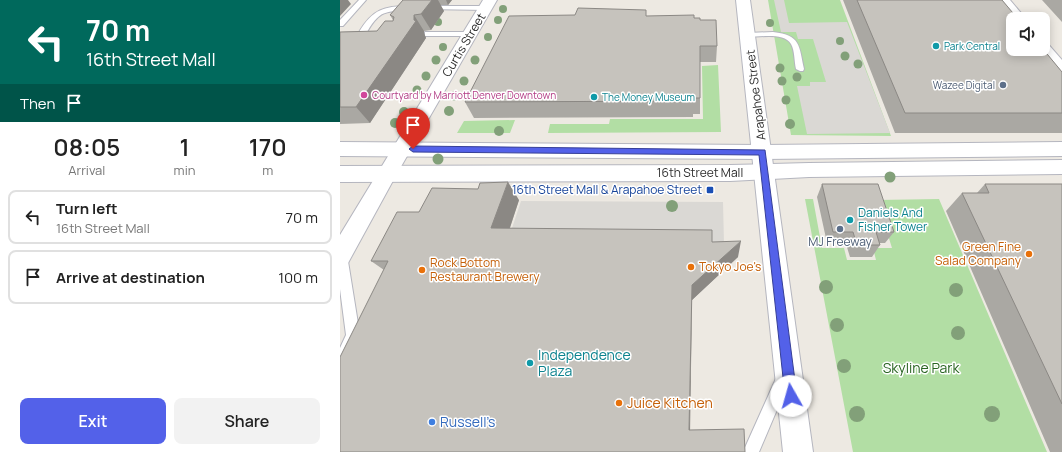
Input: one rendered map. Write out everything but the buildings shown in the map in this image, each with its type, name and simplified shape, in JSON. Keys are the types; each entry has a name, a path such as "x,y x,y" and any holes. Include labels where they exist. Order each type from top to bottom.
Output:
{"street":[{"name":"Arapahoe Street","path":"743,0 798,452"},
{"path":"1003,0 1011,12"},
{"name":"Curtis Street","path":"340,256 387,173 403,149 488,4"},
{"path":"1050,55 1062,70"},
{"name":"16th Street Mall","path":"340,149 403,149 763,162 809,170 1062,167"},
{"name":"16th Street Mall","path":"340,174 763,162 1062,149"}],"lane":[{"path":"340,24 363,0"},
{"path":"383,34 367,34 363,32 379,12 386,9 488,4"},
{"path":"428,34 470,34"},
{"path":"748,35 778,35 788,38 795,44 800,69"},
{"path":"340,256 353,336 340,362"},
{"path":"751,452 788,368"}],"green space":[{"path":"768,0 840,0 891,136 791,135"},
{"path":"718,65 721,132 548,133 550,124 609,124 610,119 703,119 702,66"},
{"path":"515,120 510,133 457,133 464,121"},
{"name":"Skyline Park","path":"805,199 813,199 822,248 844,248 847,260 876,260 873,248 892,248 877,200 939,199 1047,452 853,452"}],"shaded area":[{"path":"774,0 784,0 789,23 847,22 890,133 807,134 797,86 810,86 810,82 826,82 813,39 798,39 796,32 781,32"},
{"path":"521,201 723,202 724,244 507,243"}],"place":[{"name":"Park Central","path":"936,46"},
{"name":"Wazee Digital","path":"1003,85"},
{"name":"Courtyard by Marriott Denver Downtown","path":"364,95"},
{"name":"The Money Museum","path":"594,97"},
{"name":"16th Street Mall & Arapahoe Street","path":"710,190"},
{"name":"Daniels And Fisher Tower","path":"850,220"},
{"name":"MJ Freeway","path":"840,229"},
{"name":"Green Fine Salad Company","path":"1029,254"},
{"name":"Tokyo Joe's","path":"691,267"},
{"name":"Rock Bottom Restaurant Brewery","path":"422,270"},
{"name":"Independence Plaza","path":"530,363"},
{"name":"Juice Kitchen","path":"619,403"},
{"name":"Russell’s","path":"432,422"}],"route":[{"path":"413,149 762,152 791,396"}]}
